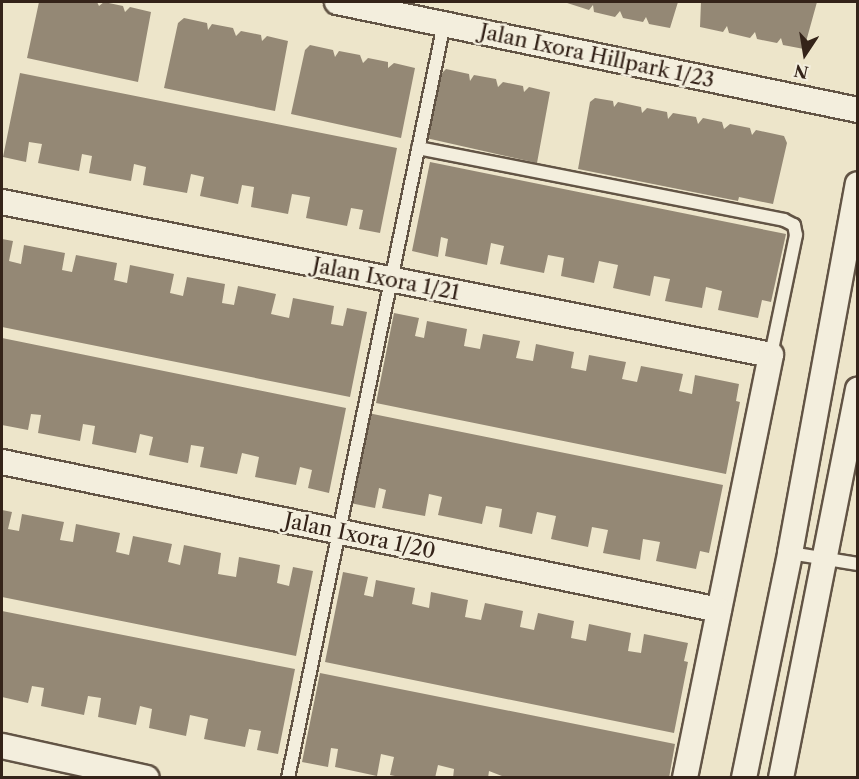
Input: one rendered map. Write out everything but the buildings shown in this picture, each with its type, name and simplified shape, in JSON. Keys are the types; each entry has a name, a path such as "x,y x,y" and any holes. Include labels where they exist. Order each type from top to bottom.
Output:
{"street":[{"name":"Jalan Ixora Hillpark 1/23","path":"337,2 858,110"},
{"path":"744,777 790,553 858,184"},
{"name":"Jalan Ixora 1/21","path":"2,202 771,356"},
{"path":"685,777 771,356"},
{"path":"781,777 858,390"},
{"name":"Jalan Ixora 1/20","path":"2,462 719,610"},
{"path":"2,747 147,777"}],"lane":[{"path":"288,777 444,24"},
{"path":"418,148 773,218 794,225 796,235 771,356"},
{"path":"790,553 858,564"}]}
